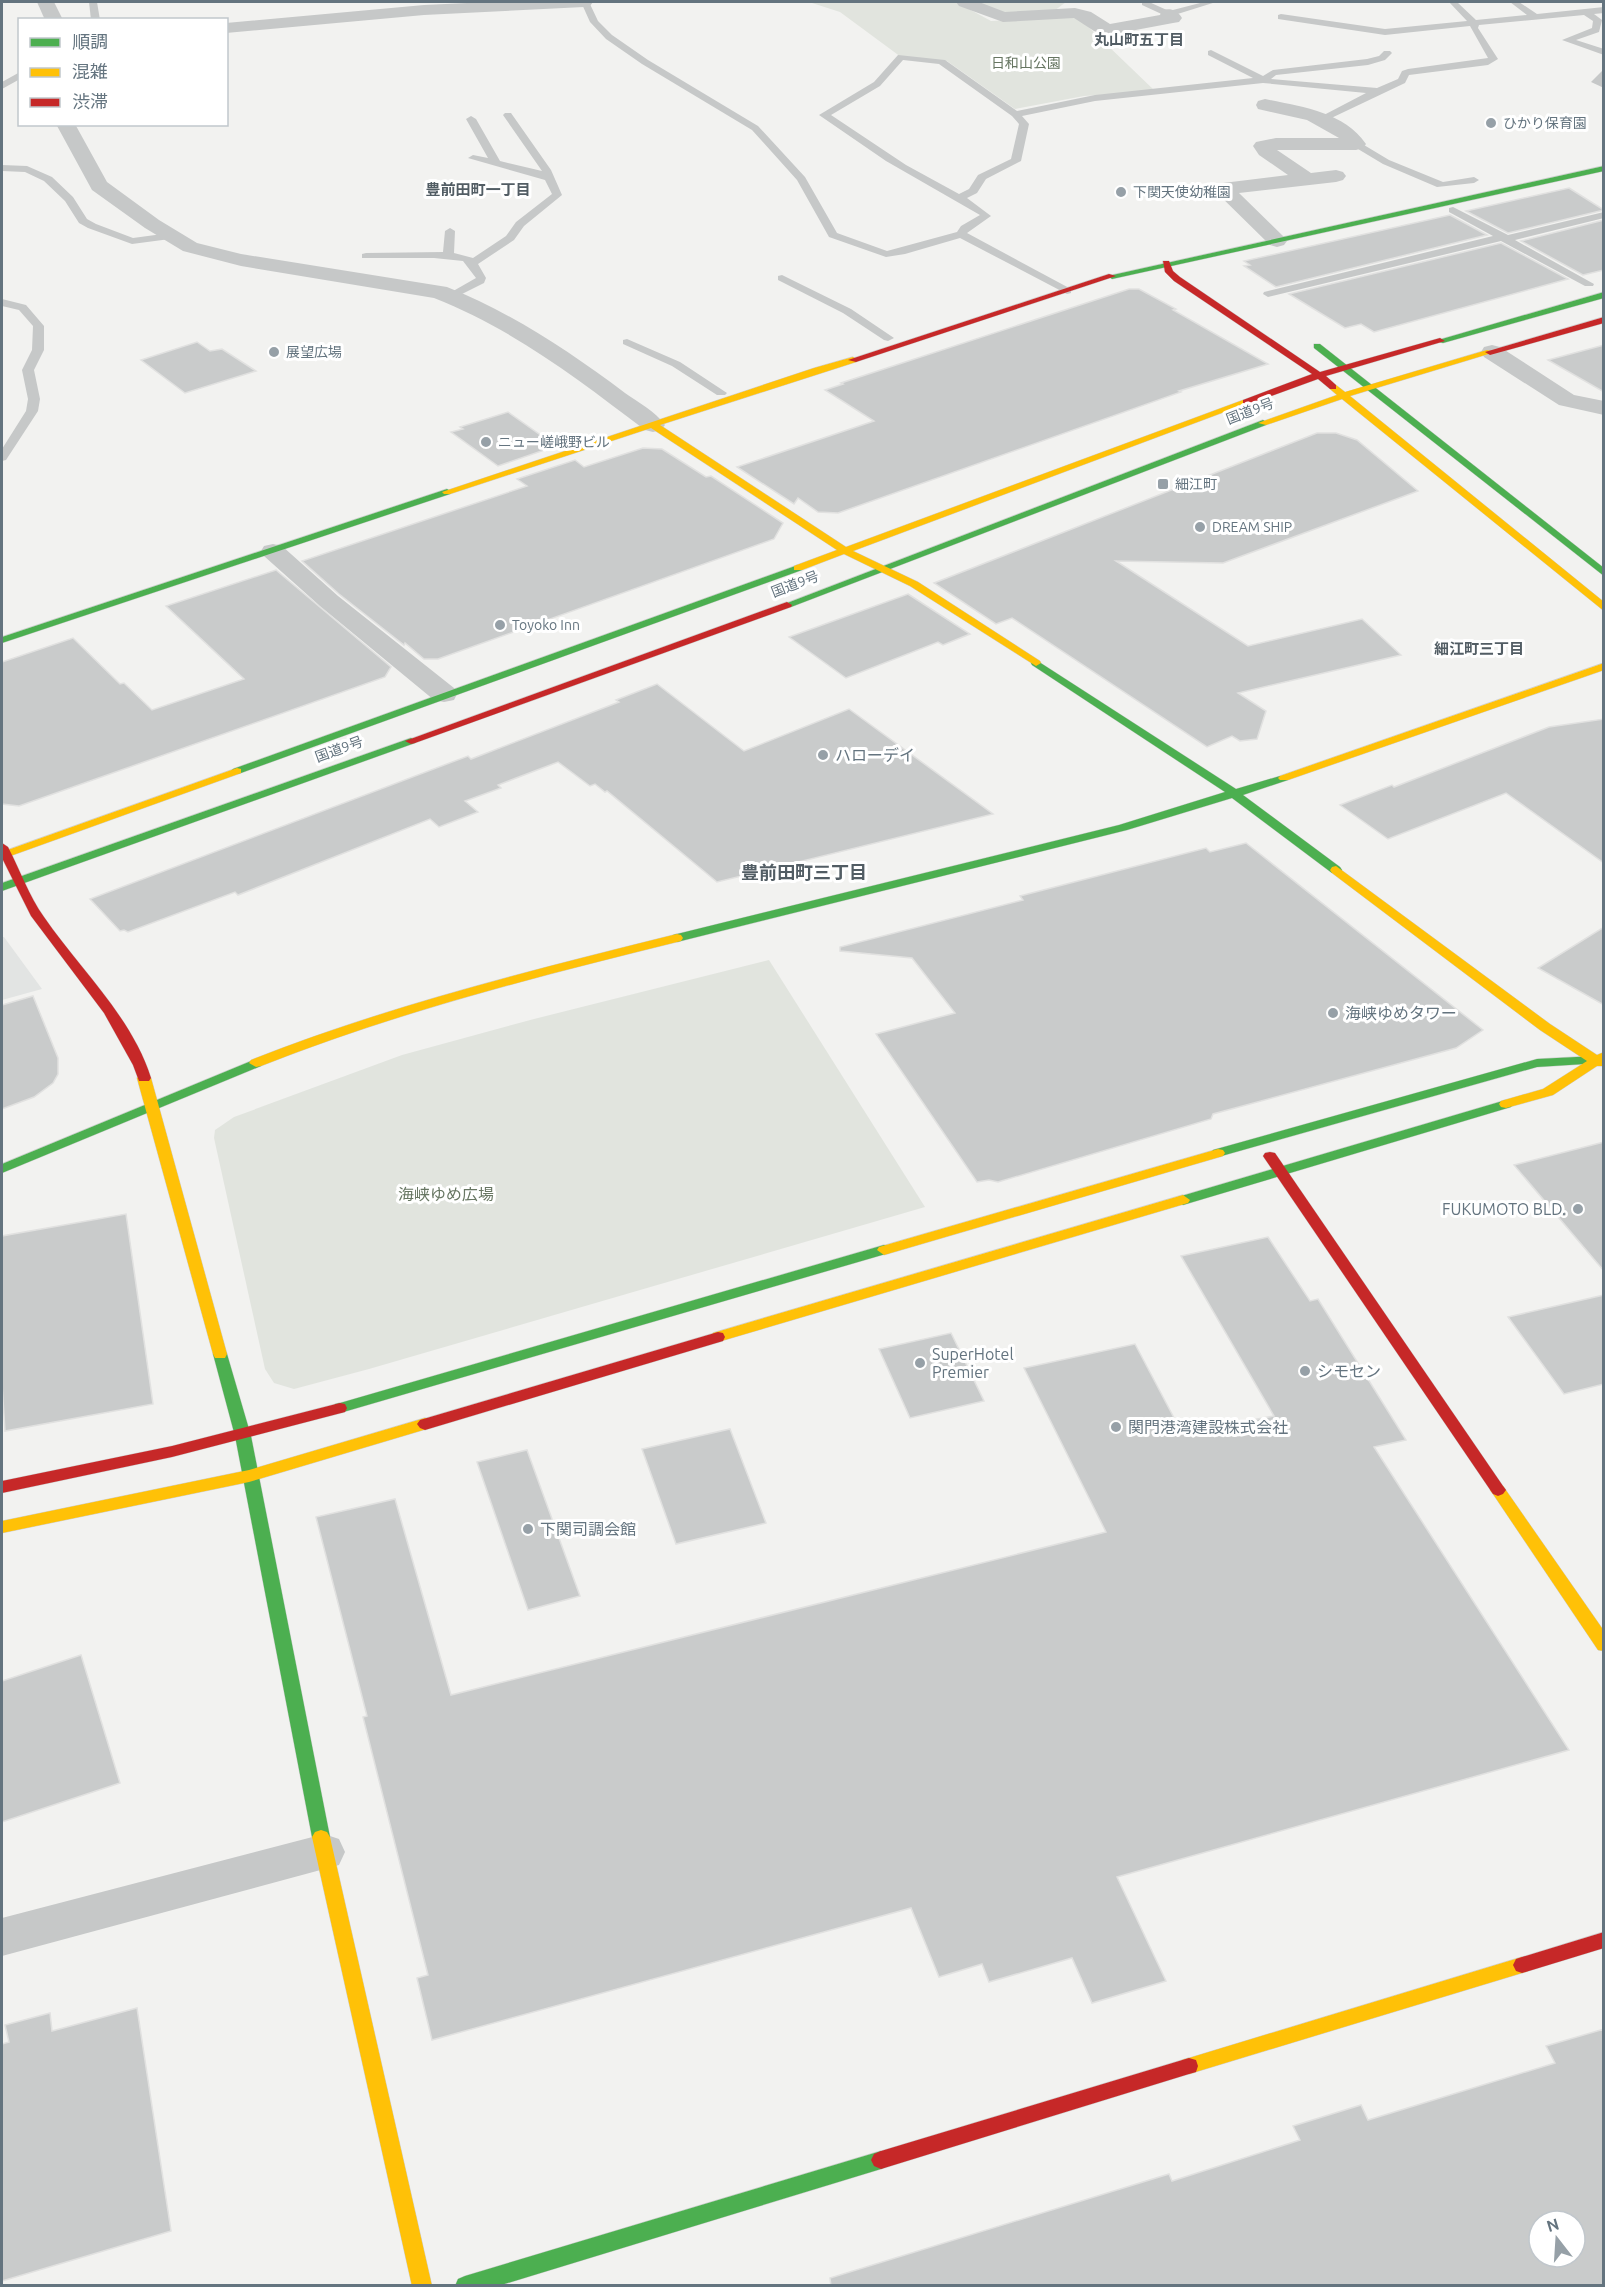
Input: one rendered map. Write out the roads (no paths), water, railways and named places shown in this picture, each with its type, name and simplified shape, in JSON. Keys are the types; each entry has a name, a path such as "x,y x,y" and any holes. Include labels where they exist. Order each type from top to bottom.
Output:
{"main road":[{"path":"2,640 817,370 887,351 1002,310 1116,275 1604,168"},
{"path":"1166,263 1193,270"},
{"path":"1166,263 1169,272 1178,279 1319,375 1604,608"},
{"name":"国道9号","path":"3,852 845,551 1344,366 1604,295"},
{"name":"国道9号","path":"2,887 694,640 1341,395 1604,320"},
{"path":"1302,337 1344,366 1396,411 1604,573"},
{"path":"653,424 845,551 914,584 1235,795 1545,1027 1601,1060"},
{"path":"2,1169 298,1045 403,1009 457,993 1082,839 1235,795 1604,666"},
{"path":"3,852 21,880 37,916 110,1012 140,1065 152,1106 243,1436 324,1852 422,2286"},
{"path":"2,1487 120,1465 243,1436 1537,1063 1601,1060"},
{"path":"2,1527 249,1476 1548,1092 1601,1060"},
{"path":"1260,1141 1604,1645"},
{"path":"465,2286 1604,1940"}],"street":[{"path":"46,2 53,18"},
{"path":"228,28 446,5 585,2"},
{"path":"965,2 1003,17 1084,14 1102,29 1109,30 1173,18 1168,14"},
{"path":"1264,105 1325,118 1356,144"},
{"path":"66,126 99,186 170,236 190,247 241,261 423,289 452,296 530,336 653,424"},
{"path":"1307,179 1266,151 1263,146 1356,144"},
{"path":"1277,241 1223,189 1336,176"},
{"path":"1492,352 1567,400 1604,408"},
{"path":"273,551 329,602 444,694"},
{"path":"2,1936 324,1852"}],"lane":[{"path":"93,2 96,18"},
{"path":"585,2 594,22 609,37 645,62 756,128 801,179 833,235 886,254 901,252 961,234 965,228 986,216 982,211 958,199 884,157 824,115 877,84 901,57 942,62 1015,114 1024,124 1016,161 982,177 973,191 958,199"},
{"path":"1145,3 1168,14 1212,2"},
{"path":"1325,118 1402,81 1405,73 1492,59 1474,28 1474,24 1453,2"},
{"path":"1514,2 1534,16"},
{"path":"1281,17 1385,32 1604,10"},
{"path":"1586,12 1598,20 1596,30 1567,40 1604,51"},
{"path":"1211,53 1263,80 1276,83 1378,91"},
{"path":"1015,114 1095,98 1263,80 1273,73 1368,62 1382,58 1387,53"},
{"path":"1604,72 1596,82 1604,85"},
{"path":"2,86 18,76"},
{"path":"472,264 510,238 520,224 557,195 550,178 508,115"},
{"path":"471,119 496,163"},
{"path":"1356,144 1386,162 1441,185 1474,180"},
{"path":"473,158 532,171 550,178"},
{"path":"2,168 27,169 48,179 69,199 83,221 92,226 132,241 170,236"},
{"path":"1453,210 1589,284"},
{"path":"1268,294 1604,214"},
{"path":"448,256 450,231"},
{"path":"961,234 1067,291"},
{"path":"366,256 462,257 472,264 482,278 452,296"},
{"path":"782,278 847,311 888,338"},
{"path":"2,457 32,411 34,399 28,370 38,350 39,326 22,307 6,304"},
{"path":"627,342 676,364 721,393"}],"place":[{"name":"ひかり保育園","path":"1491,123"},
{"name":"下関天使幼稚園","path":"1121,192"},
{"name":"展望広場","path":"274,352"},
{"name":"ニュー嵯峨野ビル","path":"486,442"},
{"name":"細江町","path":"1163,484"},
{"name":"DREAM SHIP","path":"1200,527"},
{"name":"Toyoko Inn","path":"500,625"},
{"name":"ハローデイ","path":"823,755"},
{"name":"海峡ゆめタワー","path":"1333,1013"},
{"name":"FUKUMOTO BLD.","path":"1578,1209"},
{"name":"SuperHotel Premier","path":"920,1363"},
{"name":"シモセン","path":"1305,1371"},
{"name":"関門港湾建設株式会社","path":"1116,1427"},
{"name":"下関司調会館","path":"528,1529"}],"district":[{"name":"丸山町五丁目","path":"1139,40"},
{"name":"豊前田町一丁目","path":"478,190"},
{"name":"細江町三丁目","path":"1479,649"},
{"name":"豊前田町三丁目","path":"804,873"}],"park label":[{"name":"日和山公園","path":"1026,63"},
{"name":"海峡ゆめ広場","path":"446,1194"}]}
